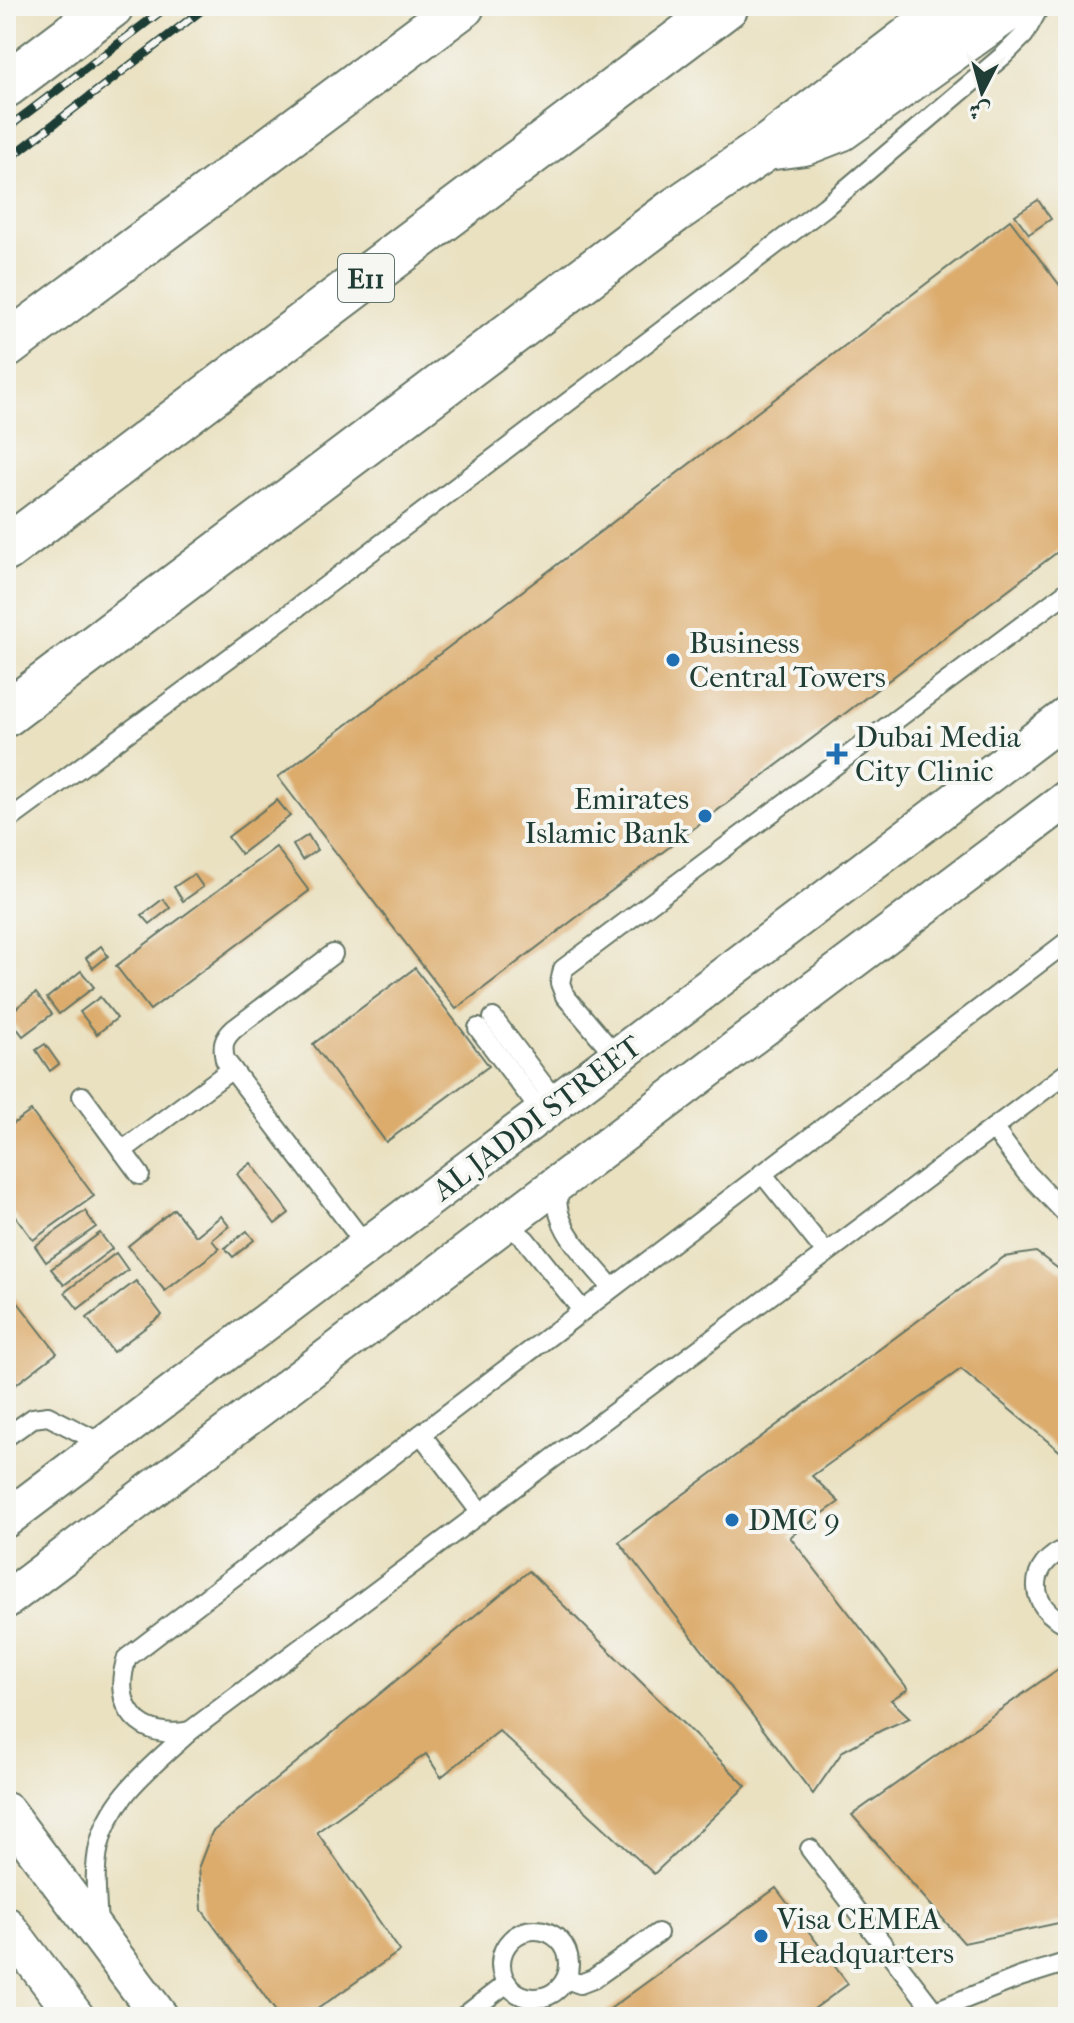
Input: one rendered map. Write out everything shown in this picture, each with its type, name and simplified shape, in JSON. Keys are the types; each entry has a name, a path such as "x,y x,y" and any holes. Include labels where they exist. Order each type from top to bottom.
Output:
{"main road":[{"path":"6,85 111,6"},
{"path":"6,346 462,6"},
{"name":"E11","path":"6,549 726,6"},
{"path":"6,714 674,211 766,148 952,6"},
{"path":"766,148 804,143 840,129 1012,6"}],"street":[{"name":"AL JADDI STREET","path":"6,1519 1068,715"},
{"path":"6,1600 1068,798"},
{"path":"6,1811 160,2017"},
{"path":"6,1925 76,2017"}],"lane":[{"path":"6,822 285,617 825,207 1004,55 1024,35 1040,6"},
{"path":"617,1057 565,996 560,983 563,969 1068,591"},
{"path":"190,1731 173,1735 155,1732 139,1723 127,1709 121,1693 121,1675 127,1658 1068,941"},
{"path":"333,954 225,1037 222,1049 225,1060 367,1247"},
{"path":"486,1023 549,1108"},
{"path":"122,1151 232,1069"},
{"path":"98,1936 98,1849 104,1828 127,1790 190,1731 1068,1072"},
{"path":"82,1096 140,1175"},
{"path":"993,1128 1025,1171 1068,1216"},
{"path":"762,1173 826,1253"},
{"path":"560,1182 555,1198 563,1227 611,1287"},
{"path":"505,1223 525,1239 582,1310"},
{"path":"6,1437 33,1418 48,1416 105,1445"},
{"path":"421,1434 481,1513"},
{"path":"1068,1548 1056,1552 1046,1561 1039,1572 1037,1586 1039,1600 1046,1611 1056,1620 1068,1624"},
{"path":"810,1849 927,2014 1020,1977 1068,1962"},
{"path":"533,1930 555,1936 568,1956 566,1979 549,1995 526,1997 507,1983 502,1972 504,1949 521,1933 533,1930"},
{"path":"566,1979 580,1984 593,1979 658,1933"},
{"path":"463,2017 507,1983"}],"building":[{"path":"1038,200 1051,219 1029,234 1015,215"},
{"name":"Business Central Towers","path":"1010,220 1068,296 1068,544 456,1009 278,777"},
{"path":"277,800 290,816 241,854 228,837"},
{"path":"308,835 317,850 302,860 293,845"},
{"path":"276,847 309,891 150,1010 116,966"},
{"path":"194,874 203,887 183,901 174,887"},
{"path":"163,899 170,908 150,924 142,915"},
{"path":"101,946 108,956 93,968 86,958"},
{"path":"415,968 489,1066 386,1142 313,1044"},
{"path":"81,971 94,987 59,1014 47,998"},
{"path":"36,993 52,1014 23,1036 7,1015"},
{"path":"100,997 117,1018 97,1034 80,1012"},
{"path":"45,1044 59,1064 50,1071 36,1050"},
{"path":"31,1111 94,1196 33,1240 6,1203 6,1129"},
{"path":"251,1163 289,1213 275,1224 237,1174"},
{"path":"174,1209 196,1236 221,1216 229,1226 212,1240 219,1249 165,1291 128,1246"},
{"path":"85,1211 96,1227 46,1262 35,1246"},
{"path":"247,1231 254,1240 233,1257 225,1248"},
{"path":"100,1233 112,1249 64,1285 51,1269"},
{"name":"DMC 9","path":"1036,1252 1068,1276 1068,1458 961,1369 812,1476 839,1502 790,1537 908,1689 891,1700 910,1718 843,1751 813,1794 619,1542 1004,1257"},
{"path":"116,1253 128,1270 78,1309 65,1292"},
{"path":"136,1281 162,1315 113,1352 87,1318"},
{"path":"6,1287 57,1353 6,1392"},
{"path":"529,1571 746,1786 654,1874 499,1731 441,1777 426,1754 317,1832 400,1951 306,2017 280,2017 202,1910 199,1866 212,1832"},
{"path":"1061,1667 1068,1676 1068,1921 964,1943 852,1815"},
{"name":"Visa CEMEA Headquarters","path":"776,1888 848,1984 803,2017 599,2017"}],"railway":[{"path":"6,129 168,6"},
{"path":"6,161 207,6"}],"place":[{"name":"Business Central Towers","path":"673,660"},
{"name":"Dubai Media City Clinic","path":"837,754"},
{"name":"Emirates Islamic Bank","path":"705,816"},
{"name":"DMC 9","path":"732,1520"},
{"name":"Visa CEMEA Headquarters","path":"761,1936"}]}
